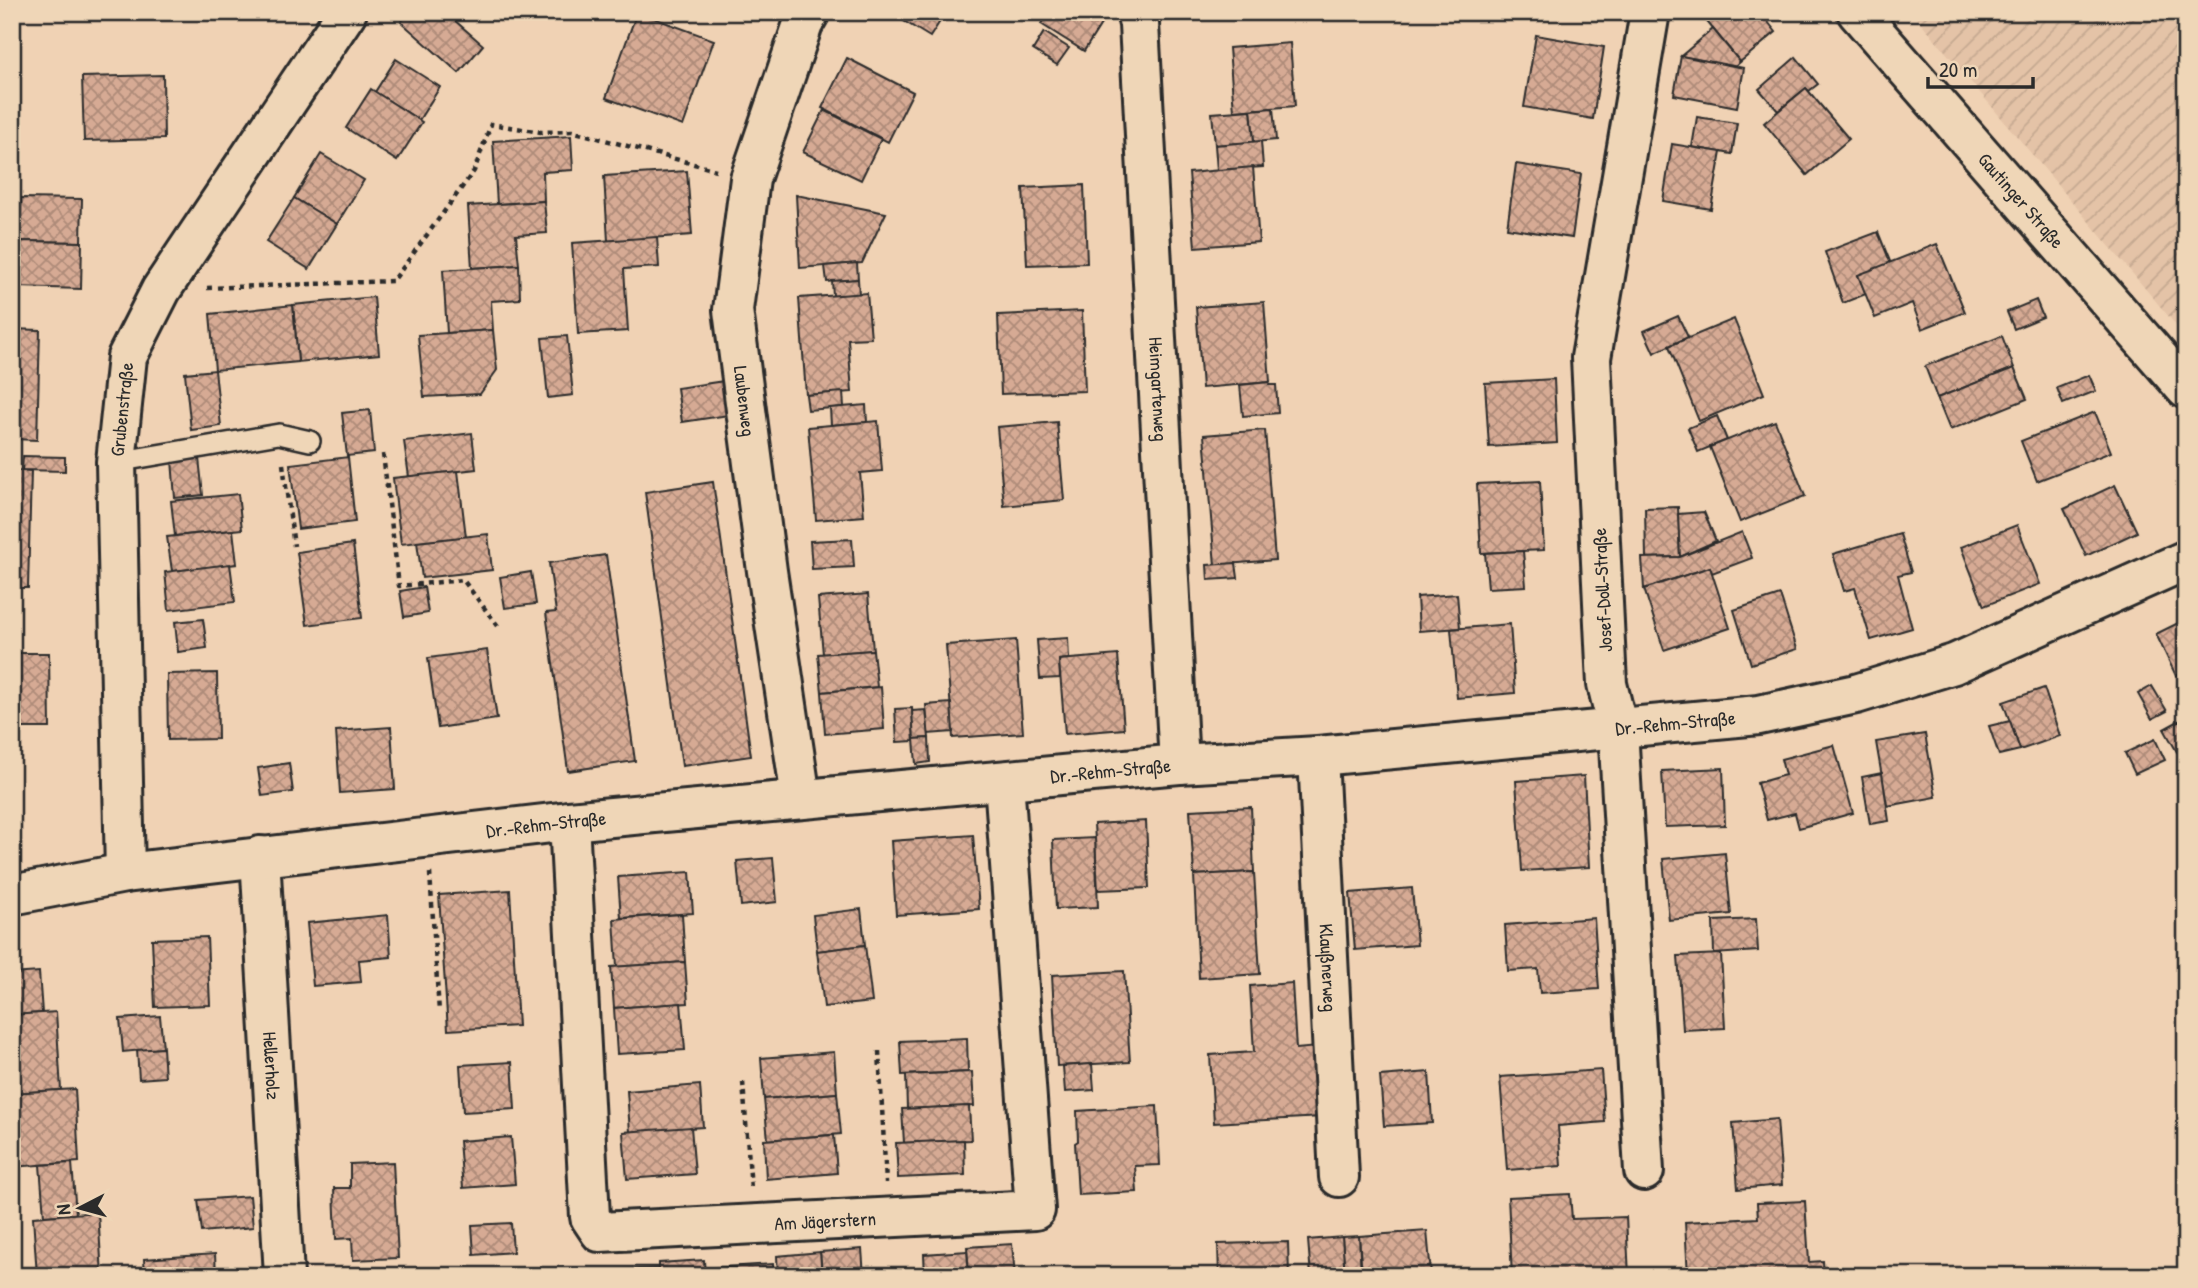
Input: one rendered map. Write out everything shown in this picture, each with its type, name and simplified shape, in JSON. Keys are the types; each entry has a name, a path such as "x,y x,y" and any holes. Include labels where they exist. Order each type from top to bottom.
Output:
{"street":[{"name":"Grubenstraße","path":"125,873 116,462 127,357 161,290 347,12"},
{"name":"Heimgartenweg","path":"1136,12 1179,764"},
{"name":"Josef-Doll-Straße","path":"1644,1171 1618,729 1607,684 1591,358 1650,12"},
{"name":"Gautinger Straße","path":"1857,12 2186,389"},
{"name":"Laubenweg","path":"798,16 750,179 733,310 767,571 801,798"},
{"name":"Dr.-Rehm-Straße","path":"12,895 125,873 569,821 1179,764 1318,756 1759,715 1856,694 1954,664 2186,560"},
{"name":"Klaußnerweg","path":"1318,756 1339,1177"},
{"name":"Am Jägerstern","path":"569,821 590,1217 600,1232 1035,1210 1004,780"},
{"name":"Hellerholz","path":"260,856 284,1276"}],"lane":[{"path":"116,462 279,434 310,441"}],"path":[{"path":"161,290 393,281 474,171 491,124 541,132 572,131 750,179"},
{"path":"279,434 294,546"},
{"path":"383,454 399,586 463,580 498,625"},
{"path":"427,837 439,1012"},
{"path":"878,1051 888,1217"},
{"path":"743,1082 754,1224"}],"shaded area":[{"path":"1912,12 2186,12 2186,337"}],"building":[{"path":"195,12 267,12 267,20 195,17"},
{"path":"409,12 445,12 483,45 459,73 401,22"},
{"path":"637,12 714,40 683,126 606,98"},
{"path":"889,12 946,12 930,37"},
{"path":"1048,12 1082,12 1101,24 1084,51 1041,24"},
{"path":"1699,12 1760,12 1776,32 1740,62"},
{"path":"1713,29 1740,62 1735,67 1681,56"},
{"path":"1044,32 1069,48 1057,65 1033,50"},
{"path":"1536,35 1604,47 1593,119 1524,107"},
{"path":"1290,43 1295,106 1234,111 1229,48"},
{"path":"1681,56 1744,68 1737,107 1674,95"},
{"path":"1796,57 1818,84 1809,91 1806,88 1778,111 1759,89"},
{"path":"847,58 913,92 888,142 822,108"},
{"path":"396,59 440,87 419,120 375,92"},
{"path":"163,75 164,139 84,141 82,77"},
{"path":"1806,88 1849,139 1807,175 1764,123"},
{"path":"371,89 422,122 397,161 346,128"},
{"path":"1273,108 1276,140 1254,142 1251,110"},
{"path":"824,110 881,139 861,180 803,152"},
{"path":"1251,110 1254,142 1215,145 1212,113"},
{"path":"1697,117 1737,123 1732,154 1692,147"},
{"path":"571,136 573,170 543,172 544,201 497,204 493,141"},
{"path":"1261,141 1263,167 1217,170 1215,145"},
{"path":"1672,144 1721,152 1711,209 1663,201"},
{"path":"321,154 364,180 337,224 294,198"},
{"path":"1516,164 1581,174 1572,238 1507,228"},
{"path":"1253,167 1259,242 1195,247 1189,173"},
{"path":"687,171 692,235 608,241 604,176"},
{"path":"1084,185 1087,263 1027,265 1023,188"},
{"path":"796,195 886,213 862,263 800,268"},
{"path":"21,198 82,199 81,242 19,241"},
{"path":"294,198 337,224 309,269 266,242"},
{"path":"544,201 547,233 516,235 519,265 472,268 468,206"},
{"path":"1878,232 1891,264 1858,275 1866,294 1843,303 1825,252"},
{"path":"657,237 659,267 624,269 628,331 578,334 572,243"},
{"path":"19,241 82,242 81,289 18,287"},
{"path":"1937,244 1965,312 1922,329 1912,303 1875,318 1858,275"},
{"path":"857,263 858,279 827,282 825,266"},
{"path":"519,265 520,299 491,301 493,330 447,333 443,270"},
{"path":"858,279 859,294 833,296 832,281"},
{"path":"867,293 871,338 848,339 852,392 806,395 799,298"},
{"path":"374,297 379,354 298,362 293,305"},
{"path":"2036,300 2043,317 2014,329 2007,312"},
{"path":"1264,302 1270,382 1202,388 1196,307"},
{"path":"293,305 298,362 215,370 210,314"},
{"path":"1082,311 1085,391 1001,394 998,315"},
{"path":"1678,316 1688,337 1654,353 1644,331"},
{"path":"1734,319 1764,394 1699,421 1669,346"},
{"path":"12,329 40,330 37,440 12,439"},
{"path":"493,330 497,370 480,394 424,397 418,335"},
{"path":"567,336 573,395 548,398 542,338"},
{"path":"2002,336 2014,368 1937,398 1925,366"},
{"path":"2014,368 2027,399 1950,430 1937,398"},
{"path":"215,370 221,426 191,430 185,373"},
{"path":"2089,375 2096,391 2063,404 2057,388"},
{"path":"1554,379 1557,443 1489,447 1485,383"},
{"path":"724,381 729,415 682,422 677,388"},
{"path":"1270,382 1269,385 1276,385 1278,413 1243,416 1240,385"},
{"path":"843,392 844,407 808,410 806,395"},
{"path":"866,405 867,422 831,425 830,408"},
{"path":"370,410 374,453 347,456 342,413"},
{"path":"2095,412 2111,452 2037,481 2021,441"},
{"path":"1717,416 1727,440 1698,452 1688,428"},
{"path":"878,421 882,471 860,473 864,516 816,520 808,427"},
{"path":"1775,421 1805,496 1740,522 1710,447"},
{"path":"1057,422 1064,500 1004,506 997,427"},
{"path":"1265,430 1275,560 1215,565 1204,435"},
{"path":"472,433 476,469 409,477 404,441"},
{"path":"23,456 65,457 65,471 22,470"},
{"path":"348,457 355,522 298,529 290,464"},
{"path":"199,458 203,495 175,498 172,460"},
{"path":"12,470 31,471 28,588 12,588"},
{"path":"458,471 466,537 401,544 393,478"},
{"path":"1540,481 1544,550 1481,553 1477,484"},
{"path":"713,482 751,756 682,766 645,492"},
{"path":"2115,485 2137,532 2086,556 2064,509"},
{"path":"238,494 242,529 175,536 171,501"},
{"path":"1678,507 1680,557 1646,558 1645,508"},
{"path":"1704,512 1716,541 1680,557 1678,514"},
{"path":"2017,525 2040,584 1984,606 1961,547"},
{"path":"233,530 237,564 172,571 167,537"},
{"path":"1742,532 1752,558 1712,573 1710,567 1644,589 1642,558 1680,557"},
{"path":"488,534 492,570 422,578 417,542"},
{"path":"1900,534 1911,572 1898,575 1912,628 1871,640 1855,588 1844,591 1833,554"},
{"path":"852,539 854,567 812,569 810,541"},
{"path":"353,544 362,618 307,625 297,552"},
{"path":"1523,551 1526,586 1488,588 1485,553"},
{"path":"606,555 635,761 568,771 546,613 556,612 549,563"},
{"path":"1236,563 1238,578 1208,580 1207,565"},
{"path":"230,564 235,602 169,610 165,572"},
{"path":"1710,567 1730,628 1664,650 1644,589"},
{"path":"531,572 536,604 505,608 500,577"},
{"path":"424,587 428,613 404,617 400,591"},
{"path":"868,594 873,650 823,654 818,598"},
{"path":"1457,594 1460,628 1419,631 1417,597"},
{"path":"1780,595 1797,649 1751,664 1734,610"},
{"path":"203,619 207,648 178,652 175,622"},
{"path":"2186,619 2186,671 2176,676 2156,634"},
{"path":"1510,624 1515,693 1457,698 1451,629"},
{"path":"1068,638 1069,659 1059,660 1060,678 1040,679 1037,640"},
{"path":"1016,640 1023,733 953,738 946,645"},
{"path":"487,650 497,719 438,728 428,658"},
{"path":"873,650 877,687 822,692 818,654"},
{"path":"12,653 49,653 50,728 12,728"},
{"path":"1118,655 1124,729 1065,734 1059,660"},
{"path":"217,673 218,739 168,740 167,674"},
{"path":"2152,686 2167,711 2152,719 2138,694"},
{"path":"881,687 884,729 825,734 822,692"},
{"path":"2044,688 2060,736 2020,750 2003,702"},
{"path":"951,703 953,732 928,734 926,705"},
{"path":"912,708 914,741 897,742 895,709"},
{"path":"926,710 929,738 914,739 912,711"},
{"path":"2186,717 2186,747 2177,752 2164,729"},
{"path":"2010,721 2020,750 1999,755 1989,726"},
{"path":"391,727 395,789 340,793 336,731"},
{"path":"1925,734 1936,797 1887,806 1876,742"},
{"path":"929,738 930,762 916,764 914,739"},
{"path":"2155,739 2165,760 2135,774 2125,753"},
{"path":"1834,745 1853,813 1799,828 1795,813 1767,820 1757,783 1785,775 1781,759"},
{"path":"289,763 293,792 262,796 258,768"},
{"path":"1723,768 1725,825 1665,827 1662,771"},
{"path":"1882,773 1889,821 1870,824 1862,777"},
{"path":"1584,776 1589,867 1522,871 1516,781"},
{"path":"1251,807 1254,872 1194,875 1190,810"},
{"path":"1146,821 1149,888 1098,890 1094,824"},
{"path":"973,835 979,909 896,915 891,841"},
{"path":"1095,838 1098,907 1056,909 1053,840"},
{"path":"1725,853 1731,914 1669,920 1663,859"},
{"path":"773,858 777,902 741,906 737,861"},
{"path":"690,872 693,913 621,918 618,877"},
{"path":"1254,872 1260,974 1199,978 1194,875"},
{"path":"1412,888 1417,945 1355,950 1350,893"},
{"path":"510,890 518,1026 448,1030 439,895"},
{"path":"861,909 865,945 817,951 813,915"},
{"path":"682,914 685,962 617,967 614,919"},
{"path":"388,915 391,957 359,960 361,982 313,986 307,923"},
{"path":"1594,918 1599,989 1540,993 1538,969 1508,971 1505,925"},
{"path":"1756,919 1758,951 1714,954 1713,921"},
{"path":"207,937 210,1005 155,1007 152,939"},
{"path":"865,945 872,1002 824,1007 817,951"},
{"path":"1721,954 1725,1028 1683,1030 1678,956"},
{"path":"685,962 688,1003 614,1008 611,967"},
{"path":"1124,971 1130,1062 1057,1066 1052,975"},
{"path":"39,972 42,1013 12,1015 12,974"},
{"path":"1292,983 1296,1049 1317,1047 1322,1117 1214,1123 1210,1055 1254,1052 1250,986"},
{"path":"681,1003 685,1050 617,1054 614,1008"},
{"path":"56,1012 61,1090 12,1093 12,1015"},
{"path":"160,1016 163,1048 123,1052 120,1019"},
{"path":"967,1038 968,1072 902,1075 900,1041"},
{"path":"163,1048 165,1077 139,1079 137,1050"},
{"path":"834,1052 837,1093 764,1099 761,1058"},
{"path":"512,1062 515,1109 463,1112 460,1065"},
{"path":"1092,1064 1094,1090 1065,1092 1063,1066"},
{"path":"1601,1070 1605,1122 1558,1126 1561,1166 1507,1170 1500,1077"},
{"path":"972,1072 974,1106 907,1109 906,1075"},
{"path":"1429,1072 1432,1123 1384,1126 1380,1076"},
{"path":"700,1085 703,1127 630,1132 627,1091"},
{"path":"75,1089 79,1162 12,1167 12,1093"},
{"path":"837,1093 841,1134 768,1140 764,1099"},
{"path":"969,1106 971,1140 904,1143 902,1109"},
{"path":"1157,1106 1160,1165 1135,1166 1137,1192 1078,1195 1075,1143 1078,1141 1077,1111"},
{"path":"1777,1119 1782,1185 1738,1189 1733,1123"},
{"path":"691,1127 695,1174 627,1179 623,1132"},
{"path":"834,1135 837,1173 766,1179 764,1140"},
{"path":"511,1137 515,1184 463,1188 459,1141"},
{"path":"964,1140 965,1175 898,1178 896,1143"},
{"path":"393,1162 398,1258 353,1260 352,1238 336,1239 334,1188 350,1188 350,1164"},
{"path":"72,1163 76,1214 44,1216 40,1165"},
{"path":"1570,1194 1572,1219 1626,1217 1629,1276 1512,1276 1508,1197"},
{"path":"250,1196 253,1227 202,1232 198,1200"},
{"path":"1805,1201 1809,1262 1823,1261 1824,1276 1688,1276 1685,1222 1758,1218 1757,1203"},
{"path":"98,1212 102,1275 37,1276 33,1217"},
{"path":"511,1223 513,1252 474,1255 472,1225"},
{"path":"1427,1231 1431,1274 1362,1276 1359,1236"},
{"path":"1359,1236 1361,1276 1345,1276 1342,1237"},
{"path":"1342,1237 1345,1276 1311,1276 1308,1240"},
{"path":"1288,1242 1289,1276 1219,1276 1218,1244"},
{"path":"1012,1244 1015,1276 969,1276 967,1247"},
{"path":"862,1249 864,1276 822,1276 820,1252"},
{"path":"967,1251 969,1276 925,1276 924,1254"},
{"path":"820,1252 822,1276 778,1276 777,1256"},
{"path":"215,1254 216,1276 145,1276 144,1259"},
{"path":"704,1260 705,1276 659,1276 659,1263"},
{"path":"773,1264 774,1276 713,1276 713,1268"},
{"path":"659,1268 659,1276 616,1276 616,1270"}]}
